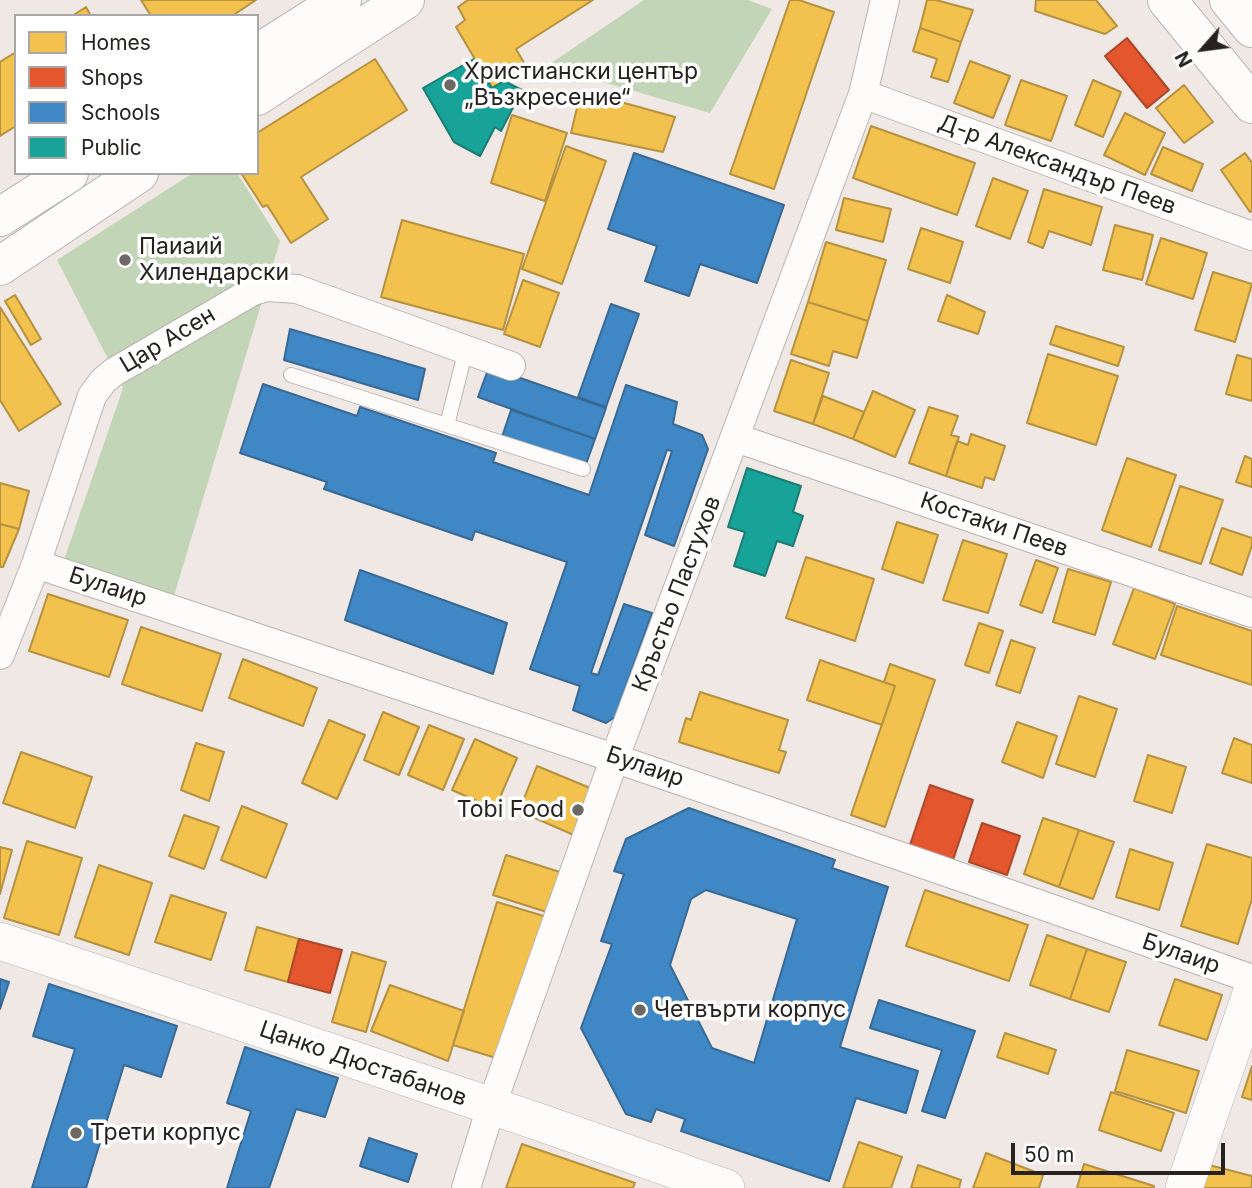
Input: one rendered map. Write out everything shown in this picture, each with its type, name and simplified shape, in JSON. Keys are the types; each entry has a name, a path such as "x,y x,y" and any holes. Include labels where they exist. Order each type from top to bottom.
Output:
{"main road":[{"path":"259,53 342,0"},
{"path":"259,95 405,0"},
{"path":"1167,0 1252,104"},
{"path":"1230,0 1252,28"},
{"path":"0,217 66,175"},
{"path":"0,266 136,175"}],"street":[{"name":"Кръстьо Пастухов","path":"466,1188 491,1107 615,757 863,94 885,0"},
{"name":"Д-р Александър Пеев","path":"863,94 1252,236"},
{"name":"Цар Асен","path":"0,655 36,564 92,396 114,372 253,291 267,287 298,289 512,366"},
{"name":"Костаки Пеев","path":"736,438 1252,612"},
{"name":"Булаир","path":"36,564 926,863 1252,979"},
{"name":"Цанко Дюстабанов","path":"0,941 539,1122 726,1188"},
{"path":"1184,1188 1252,991"}],"lane":[{"path":"447,425 466,349"},
{"path":"291,375 583,469"}],"green space":[{"path":"644,0 748,0 772,9 710,113 547,66"},
{"path":"190,175 238,175 280,241 174,596 64,560 123,388 57,260"}],"building: Homes":[{"path":"141,0 256,0 235,14 150,14"},
{"path":"468,0 593,0 516,49 527,68 492,88 456,27 465,20 458,7"},
{"path":"790,0 799,0 834,12 774,189 730,174"},
{"path":"927,0 973,10 961,42 920,28"},
{"path":"1036,0 1096,0 1117,26 1105,34 1035,11"},
{"path":"86,7 90,14 75,14"},
{"path":"920,28 961,42 948,82 931,77 937,59 913,51"},
{"path":"14,53 14,127 0,136 0,62"},
{"path":"375,59 407,110 301,177 328,219 291,243 267,205 263,207 242,175 259,175 259,132"},
{"path":"970,61 1010,76 993,118 954,103"},
{"path":"1021,80 1067,96 1051,141 1005,125"},
{"path":"1093,80 1121,92 1103,137 1075,125"},
{"path":"1184,85 1213,122 1184,143 1156,108"},
{"path":"581,91 675,117 663,152 571,133"},
{"path":"1125,113 1165,133 1145,175 1104,155"},
{"path":"512,115 567,133 545,201 491,183"},
{"path":"871,126 975,163 957,215 853,178"},
{"path":"566,146 606,161 562,284 522,269"},
{"path":"1163,147 1203,164 1192,191 1151,174"},
{"path":"1245,153 1252,163 1250,212 1221,170"},
{"path":"993,178 1028,191 1010,239 976,226"},
{"path":"1044,189 1102,207 1091,245 1049,231 1043,248 1028,242"},
{"path":"844,198 891,209 883,242 836,230"},
{"path":"402,220 524,254 503,330 381,297"},
{"path":"1115,225 1153,235 1142,280 1103,270"},
{"path":"921,228 963,242 950,283 908,269"},
{"path":"1161,238 1207,253 1193,299 1146,284"},
{"path":"826,242 886,260 868,321 808,302"},
{"path":"1213,272 1252,284 1235,342 1195,330"},
{"path":"523,280 559,293 540,347 504,334"},
{"path":"15,295 41,339 31,345 5,301"},
{"path":"947,295 985,312 978,334 938,321"},
{"path":"808,302 868,321 857,358 833,351 829,366 791,354"},
{"path":"0,307 61,404 19,431 0,400"},
{"path":"1056,326 1124,347 1118,366 1050,344"},
{"path":"1048,354 1118,376 1096,445 1027,423"},
{"path":"1237,355 1252,359 1252,401 1226,394"},
{"path":"791,360 829,373 813,424 774,411"},
{"path":"873,391 915,410 895,457 853,439"},
{"path":"823,396 864,412 853,439 813,424"},
{"path":"929,407 958,416 951,435 959,437 946,476 909,463"},
{"path":"971,434 1005,446 994,480 985,477 982,488 946,476 957,441 968,445"},
{"path":"1245,456 1252,459 1252,487 1236,482"},
{"path":"1127,458 1176,475 1151,547 1102,530"},
{"path":"0,483 29,491 19,529 0,524"},
{"path":"1180,486 1223,500 1201,564 1159,550"},
{"path":"897,522 938,535 923,583 882,569"},
{"path":"0,524 19,529 3,567 0,567"},
{"path":"1222,528 1252,538 1242,575 1210,563"},
{"path":"963,540 1007,554 988,613 943,600"},
{"path":"806,557 874,579 855,641 786,618"},
{"path":"1036,560 1058,568 1042,613 1020,605"},
{"path":"1068,569 1111,582 1095,635 1053,622"},
{"path":"1134,588 1175,604 1155,659 1113,644"},
{"path":"48,594 128,620 109,677 29,651"},
{"path":"1177,606 1252,631 1252,685 1161,655"},
{"path":"979,623 1003,631 989,673 965,665"},
{"path":"141,627 221,654 202,711 122,684"},
{"path":"1011,640 1035,648 1020,693 996,685"},
{"path":"243,659 317,688 303,726 229,698"},
{"path":"820,660 895,686 882,725 807,700"},
{"path":"890,664 935,680 885,827 851,815 895,686 884,682"},
{"path":"700,692 788,720 779,750 786,752 779,773 679,742 686,718 691,720"},
{"path":"1079,696 1117,709 1095,777 1056,764"},
{"path":"383,712 419,727 399,775 364,760"},
{"path":"329,720 365,735 337,799 302,783"},
{"path":"1017,722 1057,736 1043,778 1002,762"},
{"path":"429,725 464,739 443,790 408,775"},
{"path":"1234,738 1252,745 1252,783 1222,773"},
{"path":"475,739 517,758 495,809 452,790"},
{"path":"196,743 224,752 209,801 181,790"},
{"path":"21,752 92,777 75,828 3,803"},
{"path":"1148,755 1186,767 1172,813 1134,801"},
{"path":"537,766 595,790 576,836 519,811"},
{"path":"242,806 287,824 266,878 221,860"},
{"path":"184,815 219,827 204,869 169,856"},
{"path":"1043,818 1079,830 1059,887 1024,874"},
{"path":"1079,830 1114,842 1093,899 1059,887"},
{"path":"27,841 82,858 59,935 4,918"},
{"path":"1207,844 1252,858 1252,899 1238,944 1181,926"},
{"path":"0,847 12,850 0,894"},
{"path":"1130,849 1173,863 1159,910 1116,897"},
{"path":"506,855 563,873 550,913 493,895"},
{"path":"99,865 152,883 129,955 75,937"},
{"path":"925,890 1028,925 1009,981 906,946"},
{"path":"171,895 226,913 211,960 155,942"},
{"path":"497,902 547,917 503,1060 453,1045"},
{"path":"257,927 299,939 288,982 245,970"},
{"path":"1047,935 1087,949 1070,999 1030,985"},
{"path":"1087,949 1126,962 1109,1012 1070,999"},
{"path":"352,952 386,962 366,1032 332,1022"},
{"path":"1175,979 1222,995 1207,1040 1159,1025"},
{"path":"390,985 464,1011 448,1061 371,1031"},
{"path":"1005,1033 1056,1050 1048,1074 997,1057"},
{"path":"1127,1050 1199,1071 1186,1113 1115,1091"},
{"path":"1252,1066 1252,1100 1242,1097"},
{"path":"1111,1092 1174,1113 1161,1151 1099,1130"},
{"path":"859,1142 902,1157 891,1188 843,1188"},
{"path":"522,1144 635,1183 633,1188 506,1188"},
{"path":"986,1153 1043,1175 1039,1188 973,1188"},
{"path":"1084,1164 1154,1186 1154,1188 1077,1188"},
{"path":"1205,1164 1252,1176 1252,1188 1199,1188"},
{"path":"918,1165 961,1180 959,1188 911,1188"}],"building: Shops":[{"path":"1127,38 1169,90 1147,108 1105,56"},
{"path":"930,785 973,800 953,860 910,845"},
{"path":"982,823 1020,836 1007,875 969,862"},
{"path":"299,939 342,950 330,993 288,982"}],"building: Schools":[{"path":"634,153 784,205 757,283 700,264 689,296 645,281 657,246 608,229"},
{"path":"611,304 639,314 606,407 578,397"},
{"path":"290,329 425,369 418,400 284,360"},
{"path":"489,367 606,408 595,439 478,397"},
{"path":"263,384 357,416 360,407 496,453 493,462 589,495 626,385 677,402 673,424 702,435 708,449 674,546 645,535 672,451 667,450 591,673 598,675 624,604 652,613 615,717 606,723 573,710 580,686 530,669 567,562 475,531 472,540 324,489 327,482 240,453"},
{"path":"511,410 595,439 585,467 502,437"},
{"path":"360,570 507,623 493,674 345,620"},
{"name":"Четвърти корпус","path":"689,808 835,860 832,868 888,887 840,1047 918,1071 906,1113 856,1098 829,1181 681,1131 685,1119 656,1109 651,1122 626,1114 581,1028 612,944 601,941 624,874 614,871 626,839","holes":["706,890 797,919 754,1063 712,1048 670,965 691,899"]},
{"path":"0,979 9,982 0,1009"},
{"name":"Трети корпус","path":"49,984 177,1026 161,1077 124,1065 86,1188 32,1188 75,1049 33,1036"},
{"path":"879,1000 975,1031 945,1118 922,1111 942,1050 870,1028"},
{"name":"Трети корпус","path":"245,1047 338,1078 325,1117 296,1109 269,1188 227,1188 251,1111 227,1103"},
{"path":"369,1138 417,1154 408,1182 360,1166"}],"building: Public":[{"path":"474,59 492,88 504,81 522,90 501,131 495,127 480,156 454,142 423,88"},
{"path":"747,468 801,486 793,512 803,516 793,546 777,541 765,576 734,566 745,532 728,527"}],"place":[{"name":"Христиански център „Възкресение“","path":"450,85"},
{"name":"Паиаий Хилендарски","path":"125,260"},
{"name":"Tobi Food","path":"578,810"},
{"name":"Четвърти корпус","path":"640,1010"},
{"name":"Трети корпус","path":"76,1133"}]}
